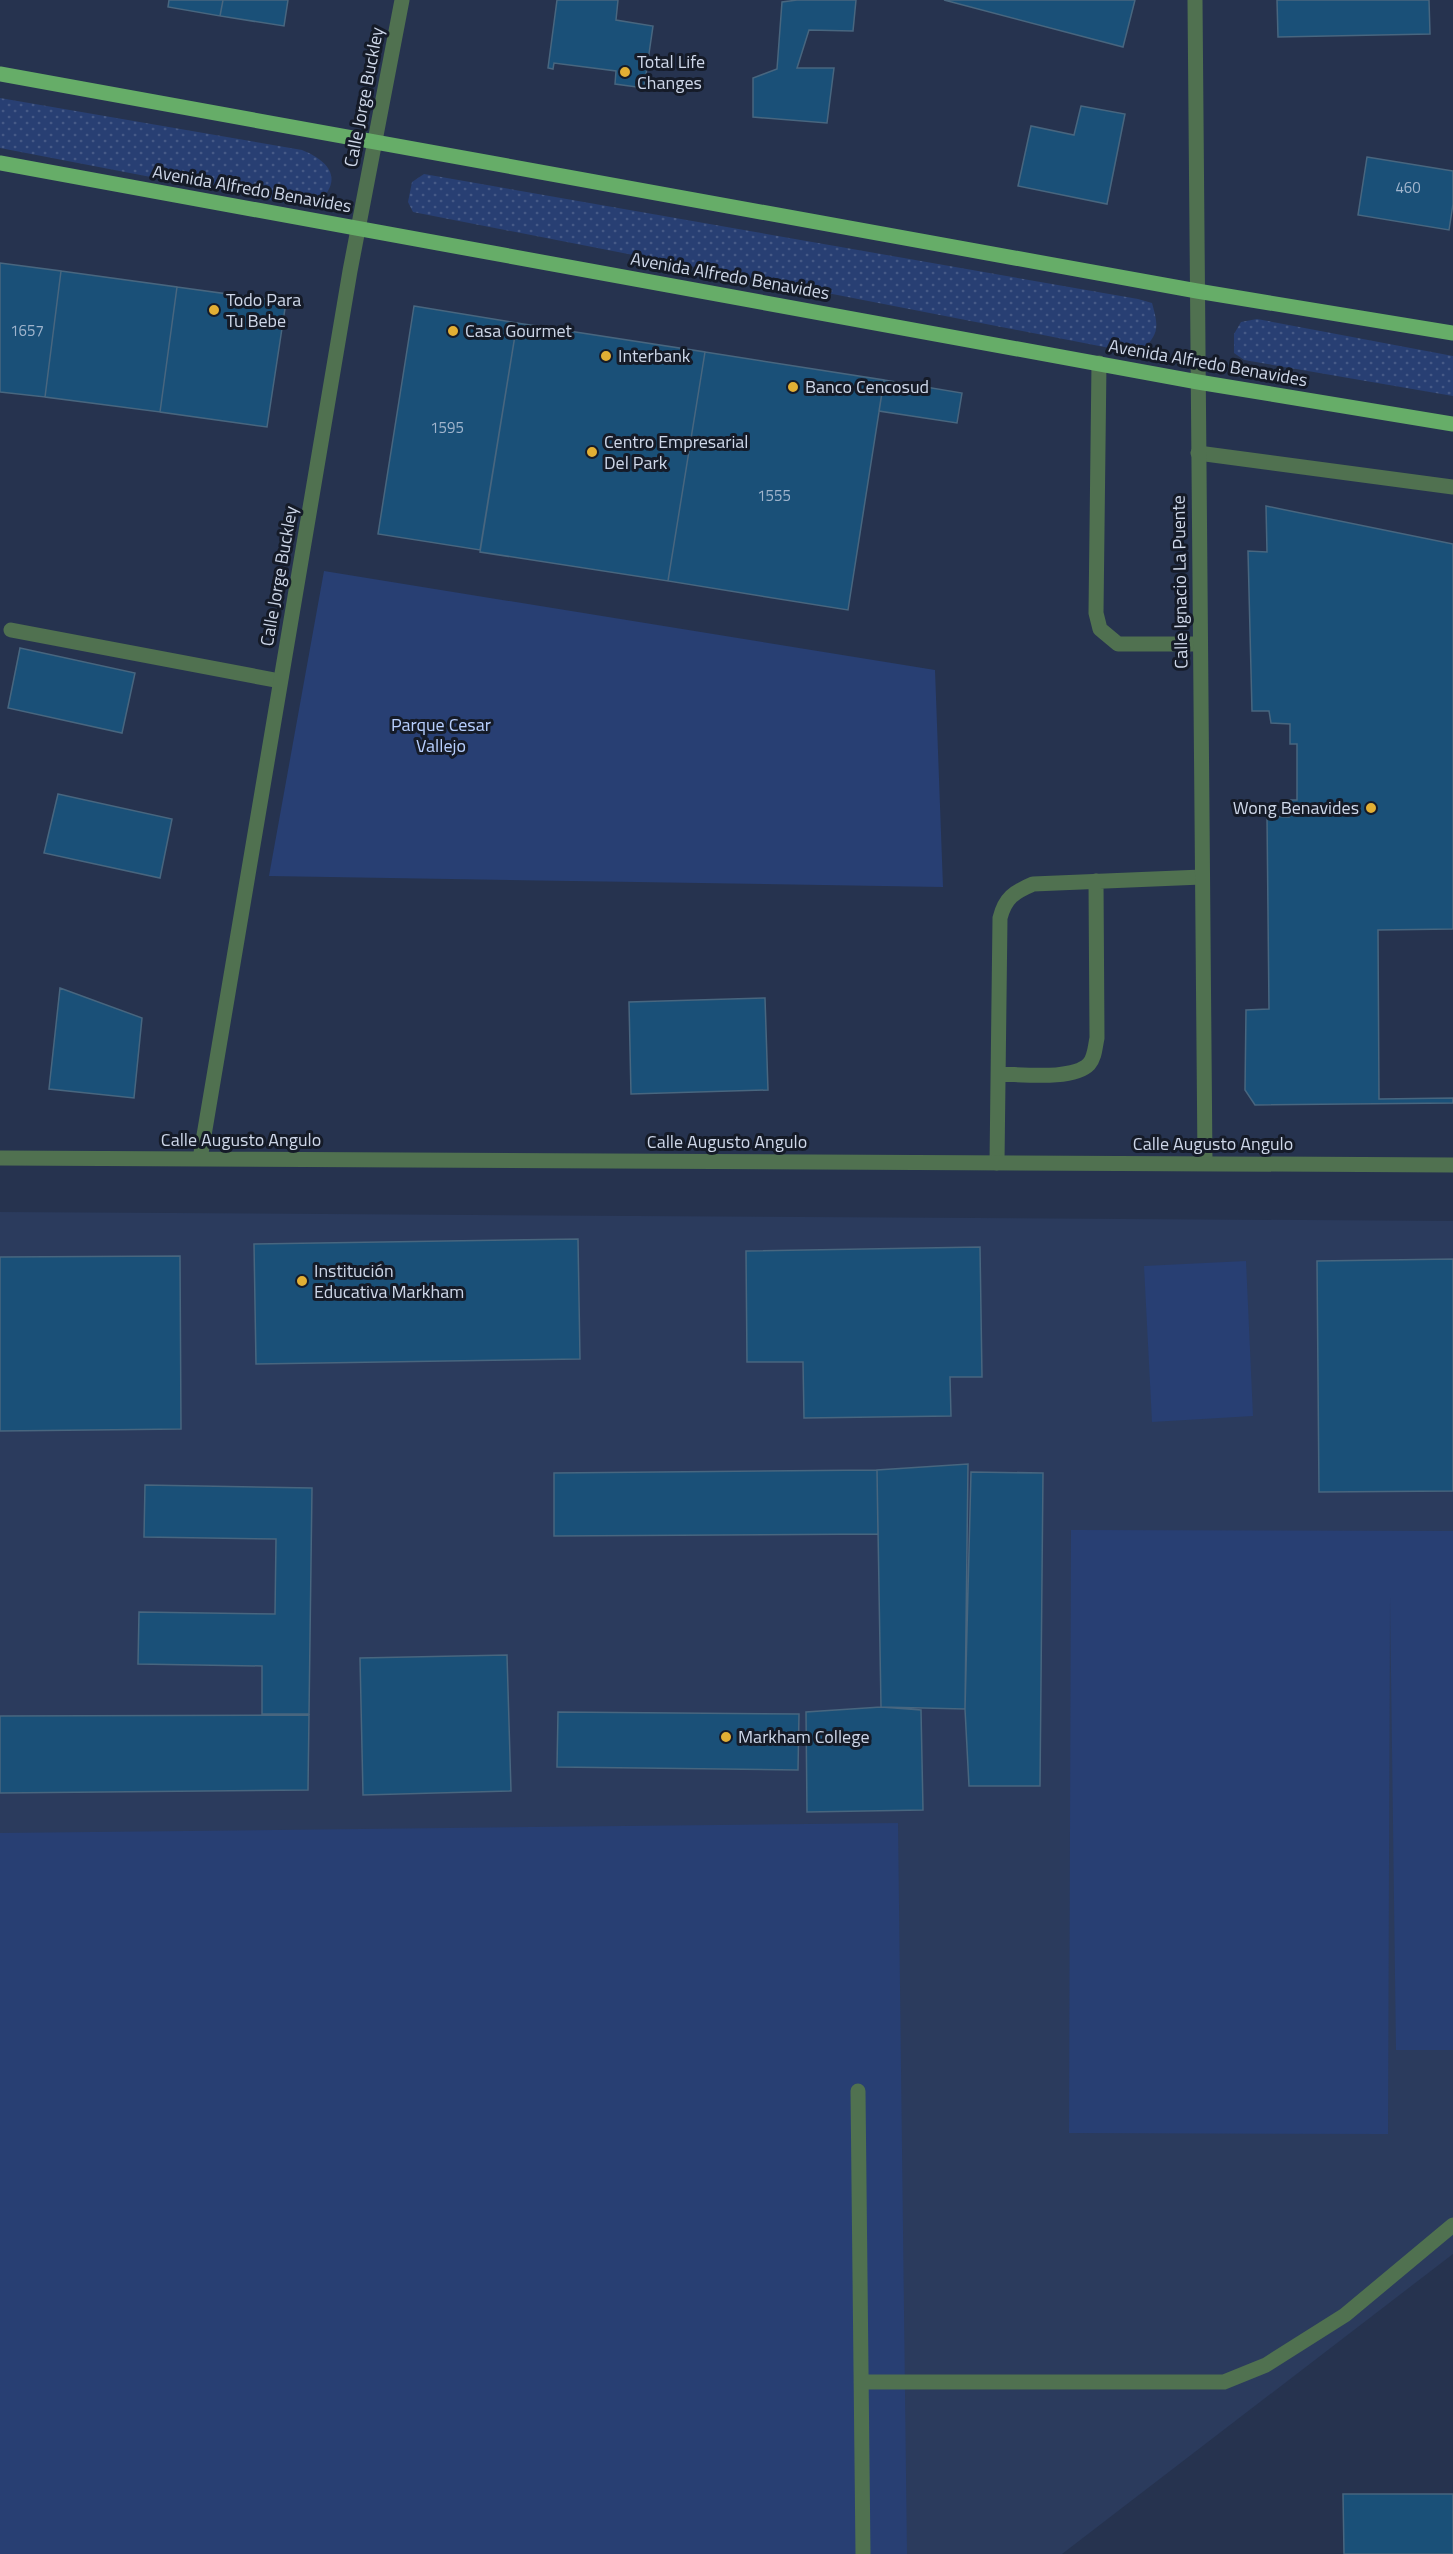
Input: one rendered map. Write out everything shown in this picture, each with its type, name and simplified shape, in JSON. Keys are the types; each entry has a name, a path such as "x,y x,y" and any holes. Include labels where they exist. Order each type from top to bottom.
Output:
{"main road":[{"path":"0,74 1197,291 1453,333"},
{"name":"Avenida Alfredo Benavides","path":"0,163 1198,382 1453,424"}],"street":[{"name":"Calle Jorge Buckley","path":"200,1159 280,681 359,228 402,0"},
{"name":"Calle Ignacio La Puente","path":"1195,0 1205,1163"},
{"path":"1099,363 1096,613 1100,629 1118,644 1200,644"},
{"path":"1198,453 1453,487"},
{"path":"11,630 280,681"},
{"path":"997,1163 1000,918 1004,902 1015,892 1033,884 1202,877"},
{"path":"998,1074 1066,1074 1080,1071 1090,1063 1096,1038 1095,881"},
{"name":"Calle Augusto Angulo","path":"0,1158 1453,1165"},
{"path":"858,2091 863,2554"},
{"path":"861,2382 1224,2382 1266,2365 1345,2315 1453,2225"}],"shaded area":[{"name":"Markham College","path":"0,1212 1453,1221 1453,2254 1062,2554 0,2554"}],"green space":[{"path":"0,98 302,150 327,166 332,180 330,188 316,205 301,206 0,148"},
{"path":"424,174 1138,299 1152,303 1156,330 1141,352 1130,352 413,212 408,202 412,182"},
{"path":"1257,319 1453,356 1453,396 1244,360 1234,353 1234,334 1241,322"},
{"name":"Parque Cesar Vallejo","path":"324,571 935,670 943,887 269,876"},
{"path":"1246,1261 1253,1416 1152,1422 1144,1266"},
{"path":"1071,1530 1453,1531 1453,2050 1396,2050 1390,1596 1388,2134 1069,2133"},
{"path":"898,1823 907,2554 0,2554 0,1833"}],"building":[{"path":"169,0 223,0 220,16 168,7"},
{"path":"223,0 288,0 284,26 220,16"},
{"path":"557,0 618,0 616,20 653,26 644,88 615,84 616,71 554,63 553,69 548,68"},
{"path":"856,0 853,31 809,30 797,68 834,68 827,123 753,117 753,78 777,69 782,2"},
{"path":"944,0 1135,0 1123,47"},
{"path":"1277,0 1429,0 1430,34 1278,37"},
{"path":"1081,106 1125,114 1107,204 1018,186 1031,126 1074,135"},
{"path":"1367,157 1453,171 1453,204 1449,230 1358,215"},
{"path":"0,263 61,271 45,397 0,392"},
{"path":"61,271 177,287 160,412 45,397"},
{"path":"177,287 286,302 267,427 160,412"},
{"path":"414,306 517,323 480,550 378,534"},
{"name":"Centro Empresarial Del Park","path":"517,323 705,352 668,581 480,552"},
{"name":"Centro Empresarial Del Park","path":"705,352 884,380 848,610 668,581"},
{"path":"884,380 962,393 957,423 879,411"},
{"name":"Wong Benavides","path":"1266,506 1453,544 1453,929 1378,930 1379,1099 1453,1098 1453,1103 1255,1105 1245,1090 1246,1010 1269,1009 1267,816 1289,817 1288,800 1297,800 1297,744 1290,744 1290,724 1271,723 1269,711 1252,711 1248,551 1267,552"},
{"path":"20,648 135,673 122,733 8,708"},
{"path":"58,794 172,819 160,878 44,853"},
{"path":"60,988 142,1018 134,1098 49,1089"},
{"path":"765,998 768,1090 631,1094 629,1002"},
{"path":"578,1239 580,1359 256,1364 254,1244"},
{"path":"980,1247 982,1377 950,1377 951,1416 804,1418 803,1362 747,1362 746,1251"},
{"path":"180,1256 181,1429 0,1431 0,1257"},
{"path":"1453,1259 1453,1491 1319,1492 1317,1261"},
{"path":"968,1464 965,1709 881,1707 877,1470"},
{"path":"877,1470 878,1534 554,1536 554,1473"},
{"path":"971,1472 1043,1473 1040,1786 969,1786 965,1709"},
{"path":"145,1485 312,1488 309,1714 262,1714 262,1666 138,1664 139,1612 275,1614 276,1539 144,1537"},
{"path":"507,1655 511,1791 363,1795 360,1658"},
{"path":"881,1707 921,1710 923,1810 807,1812 806,1712"},
{"path":"558,1712 799,1714 798,1770 557,1767"},
{"path":"309,1715 308,1790 0,1793 0,1716"},
{"path":"1343,2494 1453,2494 1453,2554 1344,2554"}],"place":[{"name":"Total Life Changes","path":"625,72"},
{"name":"Todo Para Tu Bebe","path":"214,310"},
{"name":"Casa Gourmet","path":"453,331"},
{"name":"Interbank","path":"606,356"},
{"name":"Banco Cencosud","path":"793,387"},
{"name":"Centro Empresarial Del Park","path":"592,452"},
{"name":"Wong Benavides","path":"1371,808"},
{"name":"Institución Educativa Markham","path":"302,1281"},
{"name":"Markham College","path":"726,1737"}]}
